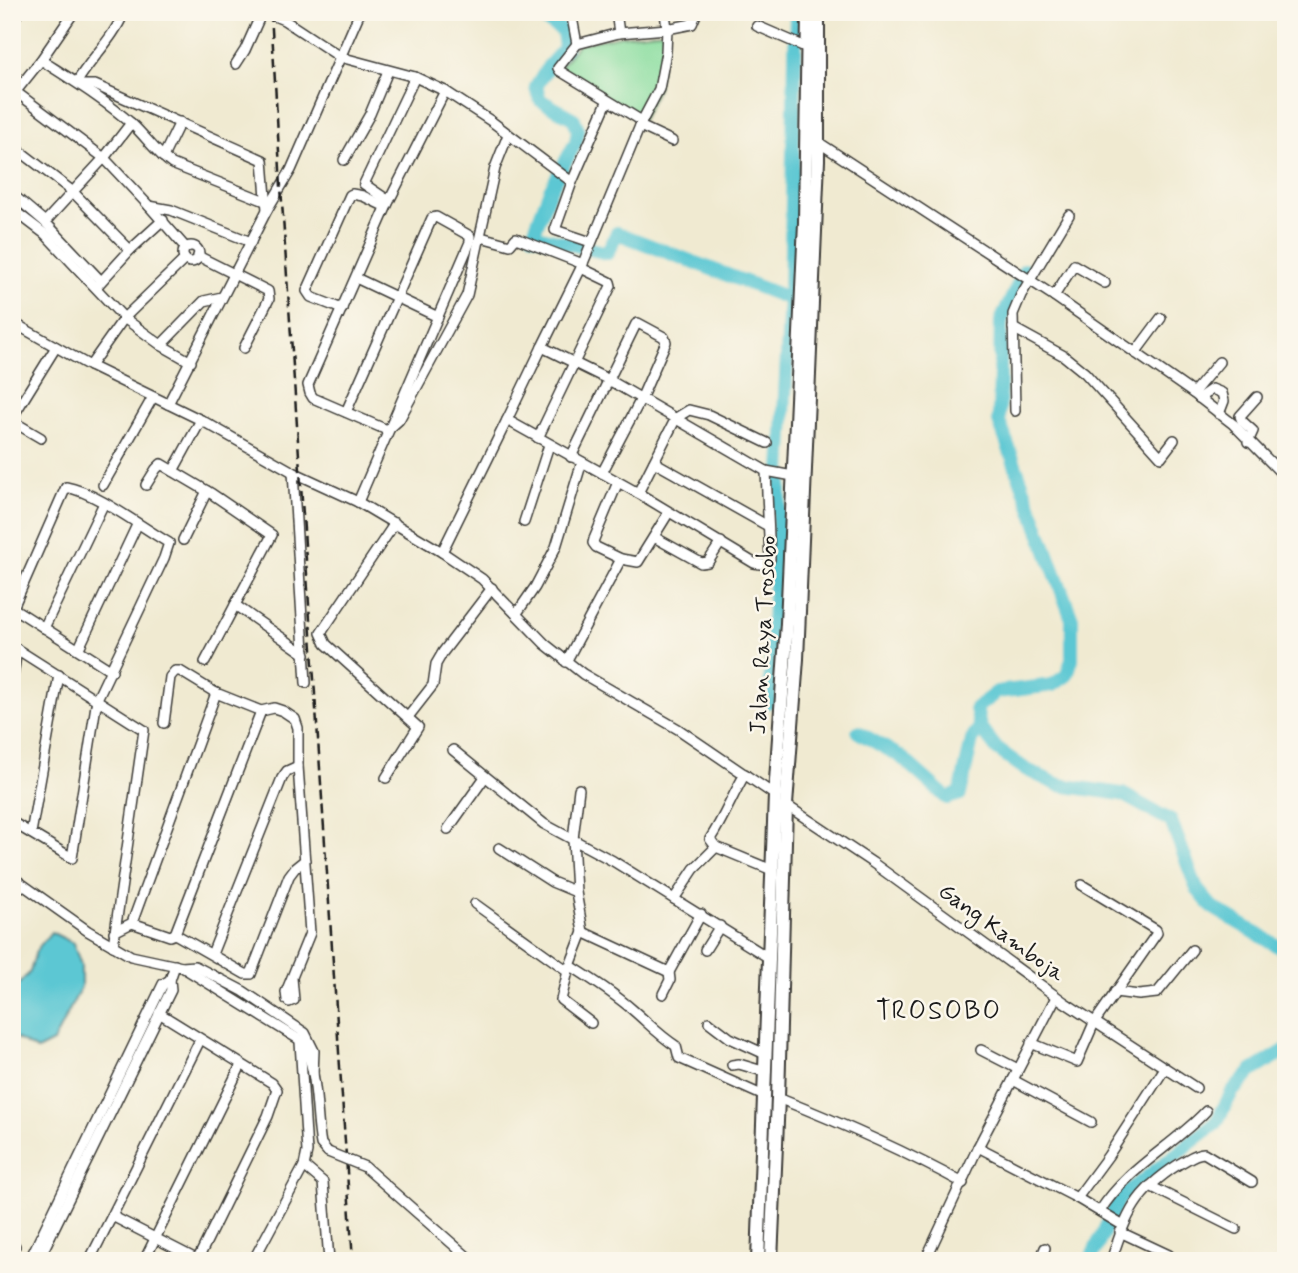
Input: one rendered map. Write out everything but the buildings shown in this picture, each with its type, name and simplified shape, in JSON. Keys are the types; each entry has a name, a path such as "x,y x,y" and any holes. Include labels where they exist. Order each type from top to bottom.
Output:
{"highway":[{"name":"Jalan Raya Trosobo","path":"758,1261 771,1097 786,805 792,476 805,209 805,47 808,12"},
{"name":"Jalan Raya Trosobo","path":"788,700 799,620 818,142 805,47 818,12"},
{"name":"Jalan Raya Trosobo","path":"771,1261 771,1097 765,1054 775,795 787,715"}],"street":[{"path":"12,20 19,12"},
{"path":"74,12 41,60 13,92 104,158 186,248"},
{"path":"79,84 86,66 117,27 124,12"},
{"path":"236,64 263,12 281,15 340,57 415,77 445,91 491,121 570,181"},
{"path":"167,404 251,242 266,206 291,170 360,12"},
{"path":"559,12 571,15 577,44"},
{"path":"616,12 619,33"},
{"path":"442,552 582,266 662,79 667,29 665,12"},
{"path":"672,141 558,70 577,44 619,33 667,29 693,23 697,12"},
{"path":"757,26 805,47"},
{"path":"41,60 79,84 131,123 163,157 179,167 266,206"},
{"path":"344,160 370,114 388,71"},
{"path":"388,204 364,184 415,77"},
{"path":"79,84 95,86 262,159 266,206"},
{"path":"387,430 313,398 308,384 388,204 445,91"},
{"path":"590,247 555,230 570,181 607,102"},
{"path":"163,157 180,122"},
{"path":"45,222 104,158 131,123"},
{"path":"387,430 399,420 470,288 495,168 508,135"},
{"path":"818,142 1054,296 1196,396 1233,424 1286,478"},
{"path":"12,145 72,191 130,250"},
{"path":"12,194 45,222 124,318 161,345 191,362"},
{"path":"342,309 311,297 307,291 350,195 388,204"},
{"path":"149,206 171,210 251,242"},
{"path":"12,209 45,234 98,285"},
{"path":"1014,411 1013,328 1016,307 1027,280 1069,215"},
{"path":"346,412 431,219 436,217 466,232 471,238 358,502"},
{"path":"98,285 130,250 163,220"},
{"path":"481,237 510,245 514,238 582,266 612,285 538,438"},
{"path":"186,248 195,248 198,257 266,288 269,299 244,348"},
{"path":"185,259 183,253 186,248"},
{"path":"185,259 192,261 198,257"},
{"path":"90,366 124,318 185,259"},
{"path":"1054,296 1074,265 1105,284"},
{"path":"356,278 438,317"},
{"path":"161,345 202,303 222,297"},
{"path":"1135,353 1161,318"},
{"path":"12,322 90,366 201,420 293,472 358,502 442,552 492,588 545,644 566,662 678,729 775,795"},
{"path":"571,457 636,323 664,337 666,342 641,399 602,473"},
{"path":"1013,328 1063,356 1085,373 1161,457 1174,440"},
{"path":"41,438 12,420 56,347"},
{"path":"542,347 609,380 766,471 792,476"},
{"path":"1196,396 1219,362"},
{"path":"1196,396 1209,390 1221,392 1224,401 1219,414"},
{"path":"103,485 153,397"},
{"path":"1248,442 1253,431 1240,416 1257,397"},
{"path":"638,492 676,418 689,410 700,411 766,443"},
{"path":"173,471 201,420"},
{"path":"507,421 638,492 754,563 766,565 770,559 766,471"},
{"path":"524,522 549,444"},
{"path":"517,613 535,587 556,547 582,462"},
{"path":"653,462 768,526"},
{"path":"146,485 160,464 207,491 272,535 205,662"},
{"path":"293,472 306,683"},
{"path":"618,482 593,542 596,547 621,559 638,562 669,512"},
{"path":"12,822 72,858 97,699 112,671 169,543 104,503 78,489 66,487 13,609 112,671"},
{"path":"183,540 207,491"},
{"path":"44,628 104,503"},
{"path":"386,778 418,729 326,644 321,635 322,629 395,523"},
{"path":"79,648 137,525"},
{"path":"654,537 701,563 708,562 721,542"},
{"path":"566,662 621,559"},
{"path":"408,717 433,685 436,664 443,652 492,588"},
{"path":"235,605 305,654"},
{"path":"12,682 15,647 144,730 113,946"},
{"path":"163,723 170,677 173,672 180,671 216,693 261,711 278,709 297,722 310,933 292,978"},
{"path":"31,833 59,676"},
{"path":"114,932 132,923 216,693"},
{"path":"175,934 261,711"},
{"path":"453,750 544,824 613,861 769,958"},
{"path":"212,954 282,778 287,771 298,766"},
{"path":"745,774 725,816 710,839 716,847 772,870"},
{"path":"447,829 485,776"},
{"path":"579,789 573,839 576,892 583,932 561,1000 591,1023"},
{"name":"Gang Kamboja","path":"786,805 873,863 1056,997 1196,1088"},
{"path":"674,899 694,869 716,847"},
{"path":"499,848 552,882 576,892"},
{"path":"132,923 170,936 175,934 245,974 252,972 289,876 305,860"},
{"path":"12,877 131,956 178,966 195,966 243,991 302,1036 310,1053 319,1136 323,1149 365,1167 472,1261"},
{"path":"1031,1043 1076,1063 1094,1023 1157,931 1082,885"},
{"path":"475,904 570,969 601,985 633,1009 664,1039 676,1046 679,1058 850,1127 963,1183"},
{"path":"663,994 670,980 669,972 701,914"},
{"path":"705,950 720,926"},
{"path":"583,932 669,972"},
{"path":"1115,992 1139,995 1157,993 1192,950"},
{"path":"38,1261 135,1052 163,984 170,980 178,966"},
{"path":"178,966 302,1036"},
{"path":"23,1259 135,1052 159,1013 171,990 170,980"},
{"path":"238,1002 243,991"},
{"path":"925,1261 978,1147 1056,997"},
{"path":"111,1216 198,1260 278,1094 272,1083 159,1013"},
{"path":"709,1022 730,1038 765,1054"},
{"path":"253,1261 304,1166 307,1152 302,1036"},
{"path":"89,1261 200,1040"},
{"path":"981,1050 1018,1069"},
{"path":"732,1065 739,1064 766,1072"},
{"path":"144,1261 241,1065"},
{"path":"1077,1198 1108,1156 1165,1068"},
{"path":"1013,1080 1091,1122"},
{"path":"1102,1212 1129,1174 1193,1126 1206,1111"},
{"path":"978,1147 1102,1212 1120,1227 1169,1255"},
{"path":"1111,1261 1120,1227 1134,1204 1150,1186 1199,1153 1252,1182"},
{"path":"304,1166 323,1182 329,1261"},
{"path":"1150,1186 1236,1229"},
{"path":"1040,1261 1045,1248"}],"green space":[{"path":"666,31 658,88 642,120 559,69 579,44"}],"water":[{"path":"51,932 73,943 81,965 81,987 53,1042 37,1050 12,1036 12,991 30,972 36,951"}],"waterway":[{"path":"532,12 563,31 565,48 548,67 536,87 540,100 574,119 578,130 576,142 550,190 533,235 607,253 617,233 790,299"},
{"path":"769,702 790,299 796,12"},
{"path":"1025,270 1001,321 999,421 1072,619 1072,659 1067,675 1053,685 997,692 976,708 980,727 997,749 1025,769 1059,785 1122,794 1171,821 1197,889 1212,907 1286,951"},
{"path":"858,732 901,757 947,798 960,794 972,740 980,727"},
{"path":"1090,1261 1119,1199 1216,1123 1232,1092 1252,1071 1286,1050"}],"railway":[{"path":"271,12 353,1261"}],"district":[{"name":"TROSOBO","path":"939,1012"}]}
